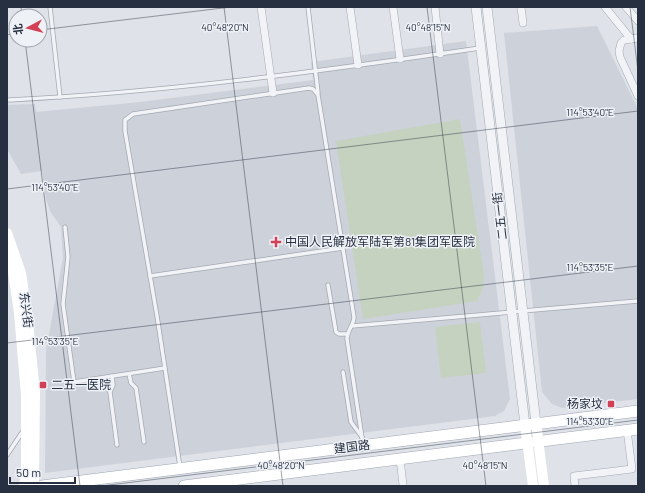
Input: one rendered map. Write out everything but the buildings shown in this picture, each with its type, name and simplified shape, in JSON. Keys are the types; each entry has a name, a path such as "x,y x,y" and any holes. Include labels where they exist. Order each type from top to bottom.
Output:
{"main road":[{"name":"东兴街","path":"7,232 21,273 27,312 35,392 24,486"},
{"name":"东兴街","path":"7,254 13,272 19,313 34,486"},
{"name":"建国路","path":"42,486 180,468 363,441 530,424 638,411"},
{"path":"530,424 544,486"},
{"name":"建国路","path":"184,486 633,430"},
{"path":"533,442 533,486"}],"street":[{"path":"261,7 272,93"},
{"path":"350,7 358,65"},
{"path":"393,7 400,59"},
{"path":"435,7 440,54"},
{"name":"二五一街","path":"476,7 512,311 530,424"},
{"name":"二五一街","path":"487,7 522,310 530,424"},
{"path":"520,7 522,23"},
{"path":"604,7 635,38"},
{"path":"626,7 638,21"},
{"path":"635,38 624,40 620,43 619,51 638,96"},
{"path":"481,48 492,46"},
{"path":"575,486 574,476 632,468 633,430"},
{"path":"400,459 403,485"}],"lane":[{"path":"50,7 60,97"},
{"path":"308,7 318,95 354,317 354,322 347,334 363,441"},
{"path":"9,100 132,92 316,72 481,48"},
{"path":"180,468 150,276 125,131 125,120 133,114 309,88 313,89 318,95"},
{"path":"65,227 68,257 63,304 74,382 165,368"},
{"path":"150,276 343,248"},
{"path":"328,285 336,332 339,334 347,334"},
{"path":"352,326 638,301"},
{"path":"344,372 351,422 363,441"},
{"path":"129,374 131,383 136,388 144,442"},
{"path":"112,376 113,385 110,392 117,445"},
{"path":"7,455 30,427"}],"shaded area":[{"path":"597,26 638,109 638,399 562,408 552,404 542,392 504,33"},
{"name":"中国人民解放军陆军第81集团军医院","path":"466,41 510,399 504,411 495,416 45,473 46,350 63,258 61,227 50,211 46,199 42,171 21,174 7,149 7,105 35,104 36,112 140,102 313,80 311,62"}],"green space":[{"path":"460,119 484,275 483,288 477,301 363,319 336,141"},
{"path":"480,322 486,373 441,378 435,327"}],"place":[{"name":"中国人民解放军陆军第81集团军医院","path":"276,242"},
{"name":"二五一医院","path":"43,385"},
{"name":"杨家坟","path":"611,404"}]}
